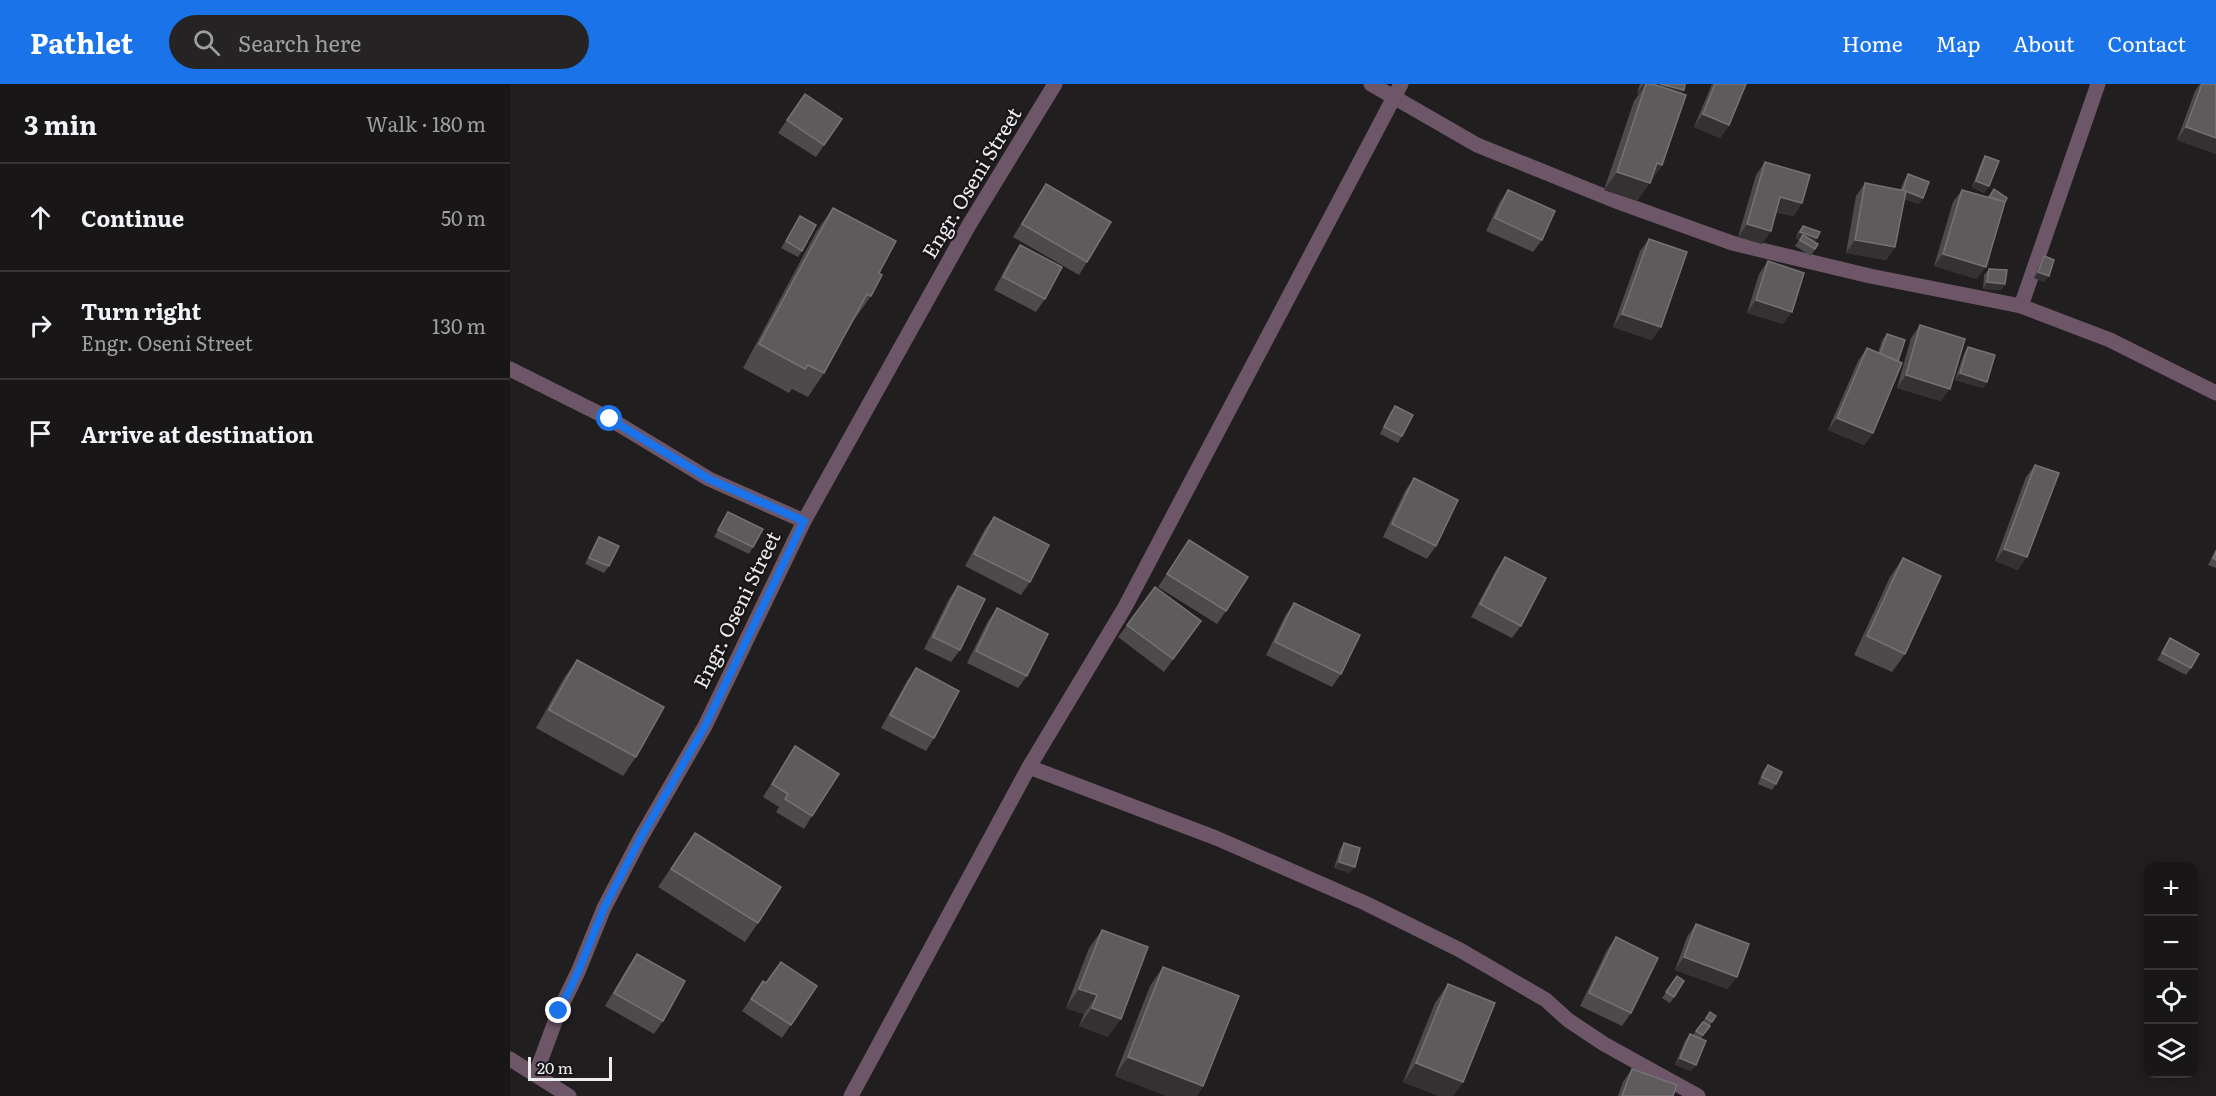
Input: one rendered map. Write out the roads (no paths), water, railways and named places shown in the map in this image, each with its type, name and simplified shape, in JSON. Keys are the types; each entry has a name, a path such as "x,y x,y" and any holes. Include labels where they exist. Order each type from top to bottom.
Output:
{"street":[{"name":"Engr. Oseni Street","path":"536,1073 559,1011 604,908 640,839 705,726 804,521 969,225 1055,84"},
{"path":"1371,84 1398,91 1477,145 1621,203 1732,243 1870,276 2021,306 2110,340 2216,393"},
{"path":"2021,306 2098,84"},
{"path":"851,1096 1029,767 1125,607 1398,91"},
{"path":"510,369 610,419 709,479 804,521"},
{"path":"1029,767 1216,838 1365,903 1460,950 1537,994 1604,1044 1698,1096"},
{"path":"510,1059 536,1073 569,1096"}]}
